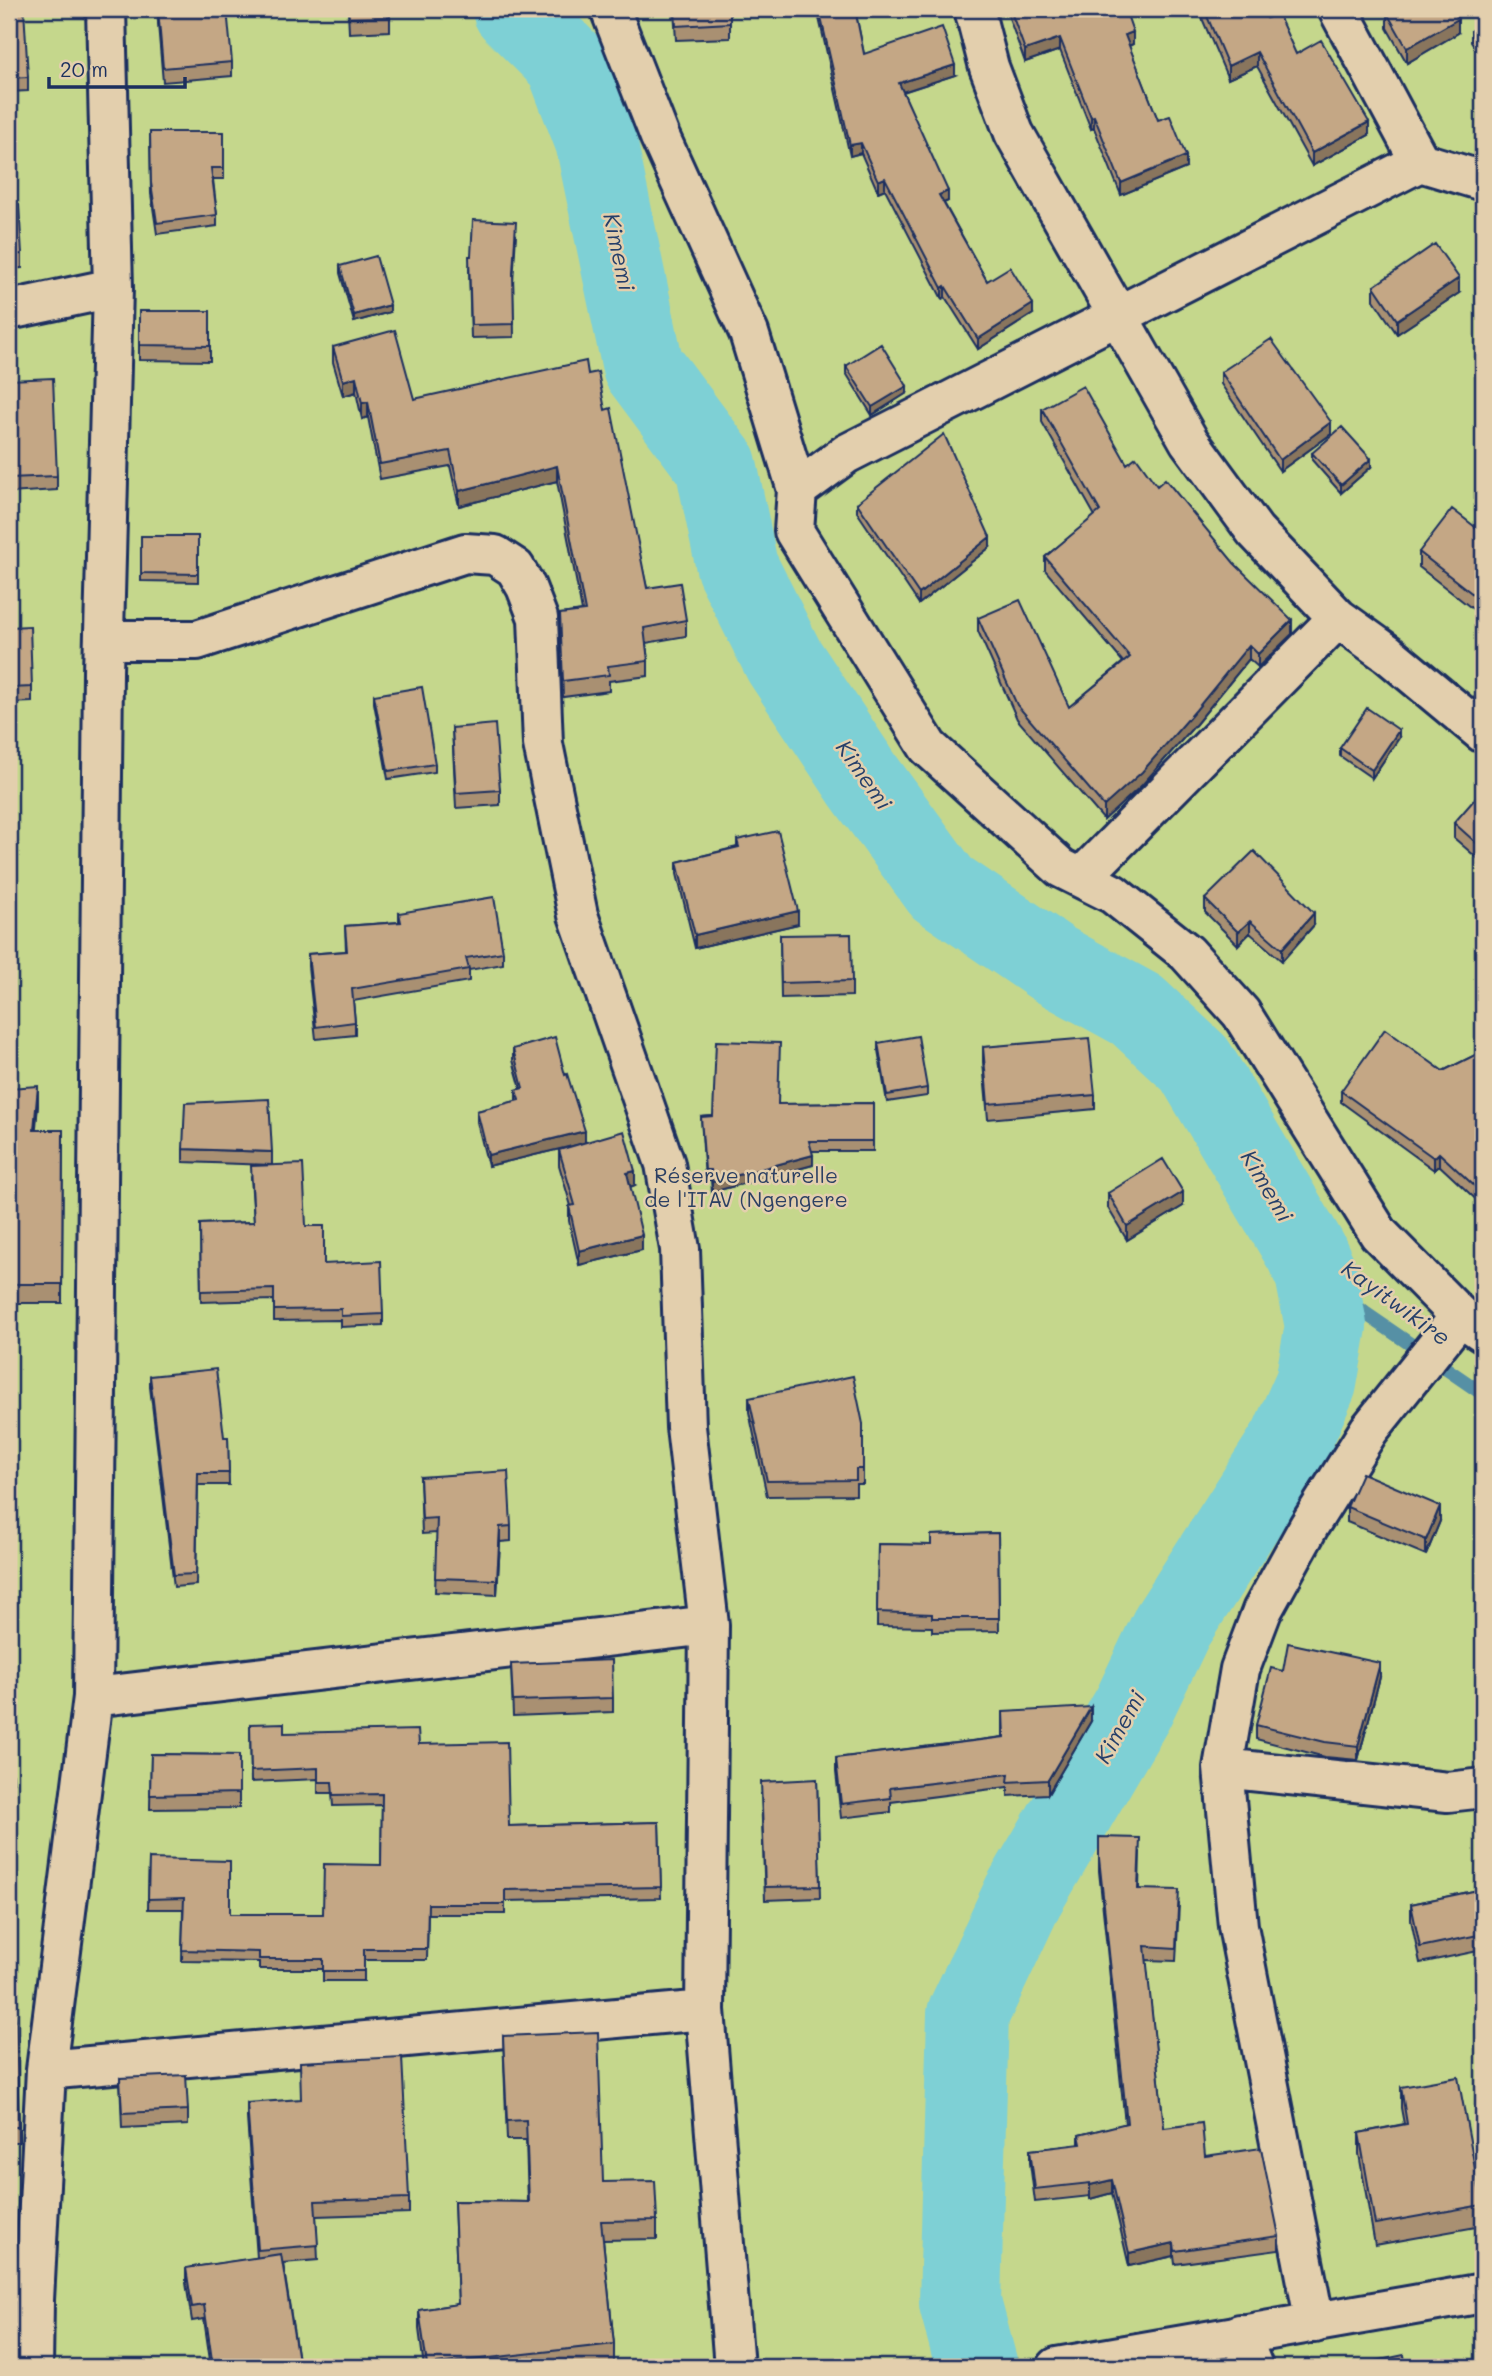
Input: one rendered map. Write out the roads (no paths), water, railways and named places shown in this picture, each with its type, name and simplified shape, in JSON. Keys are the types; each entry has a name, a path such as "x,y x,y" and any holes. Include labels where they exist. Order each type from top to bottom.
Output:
{"street":[{"path":"33,2367 46,2070 93,1697 103,672 106,640 113,288 106,9"},
{"path":"610,9 660,137 749,333 797,489 794,531 928,747 1060,868 1113,894 1187,953 1241,1013 1379,1234 1472,1324 1412,1377 1369,1430 1309,1526 1262,1611 1240,1669 1223,1768 1238,1926 1315,2323"},
{"path":"974,9 989,67 1014,133 1189,441 1255,531 1338,618 1388,654 1483,733"},
{"path":"1338,9 1420,162"},
{"path":"797,489 846,454 1420,162 1483,181"},
{"path":"9,310 113,288"},
{"path":"106,640 197,640 466,553 495,555 515,568 538,618 543,744 578,915 665,1164 680,1249 686,1427 709,1625 705,2010 734,2367"},
{"path":"1081,878 1338,618"},
{"path":"93,1697 709,1625"},
{"path":"1223,1768 1448,1792 1483,1788"},
{"path":"46,2070 705,2010"},
{"path":"1059,2367 1246,2351 1315,2323 1483,2293"}],"waterway":[{"name":"Kimemi","path":"513,9 566,62 596,141 643,367 716,465 737,567 784,661 864,781 942,888 1053,964 1137,1010 1195,1064 1306,1252 1316,1274 1326,1326 1316,1383 1290,1442 1172,1626 1133,1708 1023,1896 968,2014 960,2303 977,2367"},
{"name":"Kayitwikire","path":"1316,1274 1365,1313 1483,1394"}],"park label":[{"name":"Réserve naturelle de l'ITAV (Ngengere","path":"746,1188"}]}
